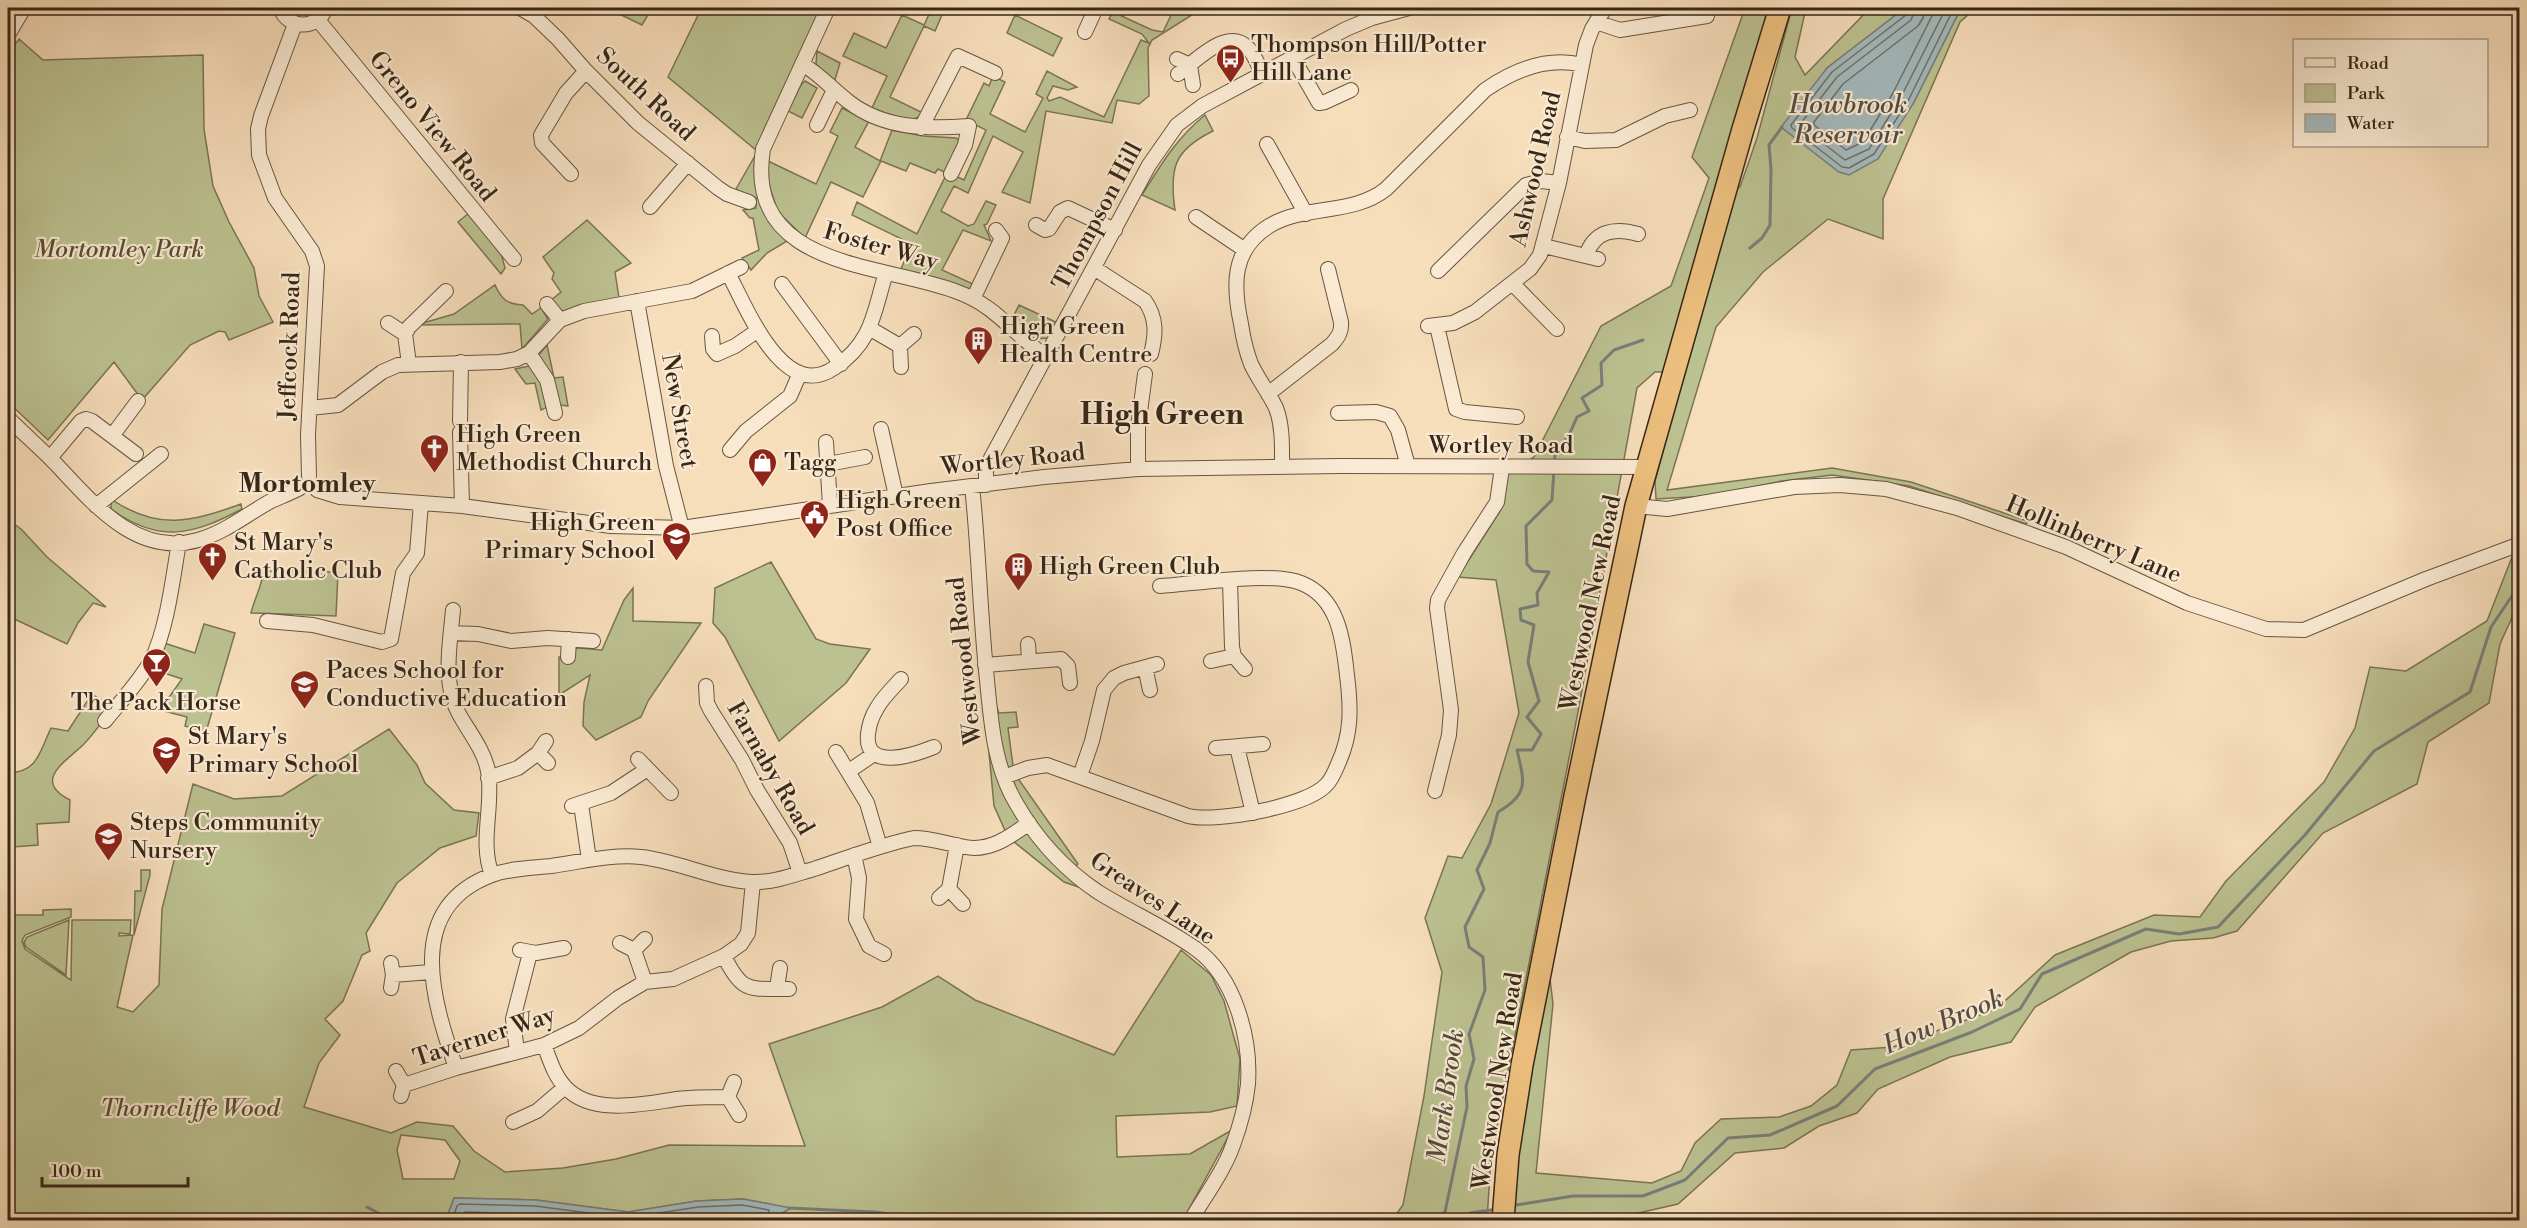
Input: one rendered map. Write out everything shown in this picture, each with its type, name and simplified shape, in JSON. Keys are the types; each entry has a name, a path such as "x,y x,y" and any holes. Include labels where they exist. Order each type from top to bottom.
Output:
{"highway":[{"name":"Westwood New Road","path":"1503,1221 1508,1155 1539,976 1636,506 1743,129 1780,8"}],"street":[{"path":"8,35 24,8"},
{"path":"280,8 284,16 295,24 303,26 318,20 326,8"},
{"name":"South Road","path":"520,8 552,33 638,123 718,188 741,203"},
{"name":"Foster Way","path":"828,8 763,149 761,179 768,206 783,229 805,246 837,260 955,291 973,299 1000,316 1024,340 1047,357"},
{"path":"1084,32 1096,8"},
{"name":"Thompson Hill","path":"986,484 991,459 1155,156 1177,125 1202,106 1293,58 1371,13 1409,8"},
{"name":"Ashwood Road","path":"1517,417 1495,410 1466,412 1456,409 1433,326 1464,318 1513,284 1530,269 1544,246 1582,65 1590,35 1605,8"},
{"path":"1596,22 1613,29 1626,30 1658,22 1707,16"},
{"name":"Greno View Road","path":"318,20 514,259"},
{"name":"Jeffcock Road","path":"295,24 261,116 258,140 261,163 269,185 287,217 312,250 317,266 308,435 309,476"},
{"path":"1178,74 1220,44 1229,41 1246,46 1262,73"},
{"path":"921,128 958,56 995,73"},
{"path":"1293,58 1319,103 1351,90"},
{"path":"1177,59 1190,65"},
{"path":"1282,467 1280,421 1250,362 1236,299 1235,276 1245,250 1259,233 1275,223 1373,199 1485,90 1503,78 1555,60 1582,65"},
{"path":"802,64 869,114 896,124 921,128 969,126 965,146 951,174"},
{"path":"1190,65 1193,85"},
{"path":"571,174 542,143 540,135 566,93 586,71"},
{"path":"817,125 834,90"},
{"path":"1567,137 1602,141 1616,140 1665,116 1684,116"},
{"path":"1265,142 1306,214"},
{"path":"650,207 688,163"},
{"path":"1438,271 1456,261 1527,185 1541,181 1559,183"},
{"path":"1036,225 1045,230 1049,229 1060,212 1068,208 1115,230"},
{"path":"1196,217 1245,250"},
{"path":"973,299 1002,238 996,230"},
{"path":"1544,246 1592,257 1593,240 1598,237 1622,230 1638,234"},
{"path":"310,408 338,405 382,372 409,364 500,362 517,359 529,353 560,320 584,310 692,291 741,267"},
{"path":"1095,268 1135,294 1151,309 1155,329 1151,354"},
{"path":"1268,394 1338,337 1341,322 1328,268"},
{"path":"728,273 757,331 784,362 800,373 817,375 840,364 855,351 869,328 886,273"},
{"path":"782,284 840,364"},
{"path":"1513,284 1542,322 1557,330"},
{"path":"409,364 405,333 446,291"},
{"name":"New Street","path":"637,301 666,466 682,528"},
{"path":"547,304 560,320"},
{"path":"388,323 405,333"},
{"path":"869,328 900,346"},
{"path":"712,336 713,350 717,354 735,346 757,331"},
{"path":"900,346 914,334"},
{"path":"900,346 901,367"},
{"path":"529,353 547,380 555,413"},
{"path":"460,362 462,506"},
{"path":"730,450 746,431 790,396 800,373"},
{"path":"1138,469 1138,427 1145,374"},
{"path":"112,436 138,401"},
{"path":"1338,413 1376,412 1390,416 1398,430 1408,466"},
{"path":"8,418 115,523 133,533 154,540 190,542 214,534 300,488"},
{"path":"50,458 81,421 86,419 92,421 135,454"},
{"path":"887,437 896,496"},
{"path":"826,442 830,505"},
{"path":"96,506 161,454"},
{"path":"828,464 865,457"},
{"name":"Wortley Road","path":"317,490 340,497 462,506 611,525 682,528 986,484 1138,469 1408,466 1647,467"},
{"path":"1435,791 1449,735 1451,710 1437,608 1438,600 1464,553 1497,502 1502,468"},
{"path":"309,476 318,482 317,490 309,494 304,493 300,488 301,480 309,476"},
{"name":"Hollinberry Lane","path":"1636,506 1667,509 1794,486 1840,485 1886,489 1957,508 2055,543 2187,603 2266,629 2304,630 2426,579 2520,544"},
{"name":"Westwood Road","path":"972,486 992,728 1004,777 1016,803 1029,823"},
{"path":"272,625 313,625 382,642 390,639 404,573 417,553 421,503"},
{"path":"105,721 143,673 156,650 170,595 179,542"},
{"path":"1004,777 1038,765 1059,768 1191,816 1222,818 1253,813 1316,793 1330,782 1350,728 1350,699 1339,627 1323,600 1308,587 1289,580 1265,578 1230,581 1179,578 1160,586"},
{"path":"1230,581 1232,608 1230,635 1234,656 1245,669"},
{"path":"453,610 449,661 451,693 459,715 484,759 488,778 486,854 492,875"},
{"path":"451,633 478,634 511,641 548,638 593,641"},
{"path":"568,657 569,639"},
{"path":"1028,644 1029,660"},
{"path":"1211,661 1234,656"},
{"path":"985,665 1061,659 1068,666 1070,683"},
{"path":"1080,776 1092,741 1104,690 1114,678 1151,666 1150,690"},
{"name":"Farnaby Road","path":"706,686 707,703 790,843 800,873"},
{"path":"898,688 881,701 871,719 867,740 869,748 874,754 886,758 934,747"},
{"path":"692,704 707,703"},
{"path":"488,778 543,758 546,741"},
{"path":"1216,748 1263,744"},
{"path":"1237,747 1253,813"},
{"path":"836,753 867,803 880,847"},
{"path":"849,771 874,754"},
{"path":"589,860 577,805 611,792 642,765 671,793"},
{"path":"456,1068 440,1022 431,972 435,937 446,910 469,888 492,875 612,856 644,857 753,882 772,881 914,838 926,838 975,848 991,846 1029,823"},
{"name":"Greaves Lane","path":"1029,823 1048,848 1084,881 1197,950 1217,969 1232,996 1243,1032 1248,1062 1248,1086 1233,1148 1191,1221"},
{"path":"957,845 944,894 963,904"},
{"path":"854,855 859,886 855,913 860,945 869,946 884,954"},
{"name":"Taverner Way","path":"396,1071 403,1090 456,1068 544,1045 579,1028 618,998 645,982 673,978 724,956 741,944 748,933 753,882"},
{"path":"634,950 645,939"},
{"path":"620,943 634,950 645,982"},
{"path":"517,1052 513,1019 525,951 564,948"},
{"path":"724,956 734,976 740,982 755,989 783,988 780,968"},
{"path":"391,975 431,972"},
{"path":"544,1045 565,1087 571,1093 588,1101 620,1106 699,1097 728,1097"},
{"path":"728,1097 734,1082"},
{"path":"513,1122 541,1117 565,1087"},
{"path":"728,1097 739,1115"}],"green space":[{"path":"607,8 652,8 642,25"},
{"path":"694,8 822,8 756,150 668,77 700,11"},
{"path":"932,8 945,8 935,31 924,26 890,97 925,114 910,121 871,110 887,76 843,56 854,33 886,48 902,15 924,25"},
{"path":"1203,8 1152,40 1148,48 1149,96 1139,104 1117,100 1112,123 1046,111 1030,203 1002,192 1023,152 993,136 968,193 954,186 941,211 968,226 974,224 986,201 996,205 987,224 984,225 991,241 963,230 942,270 973,284 969,290 914,272 900,271 912,244 852,215 857,202 917,234 947,173 938,169 935,173 910,163 906,171 881,161 863,197 831,182 805,238 778,212 767,179 768,161 816,184 838,136 830,132 842,108 869,121 855,147 880,161 892,130 923,136 956,138 961,142 947,172 964,180 986,130 966,120 984,83 989,86 993,76 1005,82 990,114 1025,132 1043,98 1036,94 1047,71 1077,87 1068,90 1053,86 1047,98 1049,101 1060,97 1104,117 1141,40 1149,43 1142,34 1109,19 1113,12 1152,30 1163,32 1174,9"},
{"path":"1745,8 1771,8 1663,372 1655,372 1637,388 1578,712 1491,1158 1487,1220 1392,1220 1403,1205 1424,1096 1442,972 1425,918 1448,856 1462,858 1491,804 1519,713 1496,580 1458,577 1500,511 1508,474 1534,457 1601,326 1671,286 1709,178 1692,157"},
{"path":"1792,8 1806,8 1795,57 1805,75 1870,8 1905,8 1827,68 1913,104 1961,8 1976,8 1960,22 1883,199 1883,239 1828,219 1763,272 1716,327 1667,490 1832,468 1911,482 2028,521 2026,524 1909,486 1832,475 1782,481 1708,496 1656,499 1655,481 1733,190 1740,187 1757,138"},
{"path":"1015,15 1062,38 1053,56 1007,33"},
{"name":"Mortomley Park","path":"19,39 43,60 203,55 204,129 213,186 254,268 259,296 273,322 229,340 225,332 219,331 190,345 142,400 114,362 48,440 8,402 8,54"},
{"path":"817,51 840,63 834,83 816,64"},
{"path":"805,81 817,88 802,118 788,111"},
{"path":"1205,115 1213,131 1190,145 1177,162 1173,183 1175,210 1142,195 1178,142"},
{"path":"756,154 759,190 773,221 787,241 767,253 751,270 742,258 759,250 753,218 750,218 743,210 756,208 756,198 745,196 736,189"},
{"path":"469,213 501,253 505,268 501,274 458,222"},
{"path":"587,220 631,263 615,272 619,298 560,312 550,301 561,292 552,279 554,273 543,257"},
{"path":"495,285 506,300 513,304 523,305 532,314 541,308 548,319 522,349 520,324 416,325 454,314"},
{"path":"1019,305 1058,323 1048,338 1035,339 1013,317"},
{"path":"547,345 554,378 563,377 568,406 554,405 541,410 535,383 526,384 515,369 529,366"},
{"path":"111,499 144,516 160,519 190,519 241,504 242,509 192,530 161,531 128,520 111,509"},
{"path":"8,519 22,530 47,557 106,607 93,603 78,623 67,644 8,616"},
{"path":"2519,553 2519,602 2500,644 2489,703 2428,742 2417,784 2323,833 2237,931 2213,938 2171,941 2131,952 2035,1007 2011,1042 1950,1057 1878,1089 1857,1113 1819,1126 1784,1148 1735,1153 1678,1204 1621,1217 1570,1215 1546,1220 1510,1220 1522,1122 1549,970 1553,1004 1536,1173 1652,1183 1681,1171 1695,1143 1721,1119 1779,1117 1811,1106 1837,1085 1851,1050 1893,1047 1996,1009 2055,955 2154,915 2200,917 2226,881 2324,782 2355,728 2370,667 2406,671 2487,621 2512,557"},
{"path":"771,562 816,639 830,644 870,649 846,683 779,741 725,637 713,623 715,588"},
{"path":"263,571 338,572 336,616 251,613"},
{"path":"633,588 633,621 701,623 648,701 641,717 596,740 583,726 584,702 590,675 559,695 559,657 573,658 578,648 602,650 624,600"},
{"path":"204,624 235,633 206,732 185,726 187,717 160,710 182,679 155,670 164,643 195,653"},
{"path":"92,694 113,708 87,741 61,765 53,779 53,786 70,800 69,822 37,824 38,845 13,847 8,841 8,773 18,772 32,765 51,728 68,731"},
{"path":"993,708 997,708 999,713 1016,712 1018,727 1008,728 1013,766 1019,780 1078,864 1075,867 1052,845 1024,806 1010,778 1003,756"},
{"name":"Thorncliffe Wood","path":"389,729 417,765 425,783 454,810 479,813 476,836 440,848 397,883 366,933 370,951 362,955 343,1001 325,1019 340,1035 319,1063 304,1107 391,1133 417,1122 453,1126 474,1151 505,1172 563,1168 616,1159 669,1145 805,1146 769,1044 882,1007 938,976 975,1000 1114,1055 1181,950 1211,975 1224,1001 1240,1059 1237,1106 1210,1112 1116,1116 1117,1157 1190,1154 1232,1130 1183,1220 770,1220 790,1208 743,1199 697,1201 628,1212 536,1200 454,1198 446,1220 8,1220 8,940 11,939 10,915 43,915 43,910 71,909 71,917 25,935 22,941 25,949 71,980 72,920 131,920 130,934 119,933 119,936 133,935 117,1007 133,1012 159,985 162,909 193,784 234,799 282,796","holes":["401,1135 445,1140 460,1161 454,1179 403,1179 397,1150"]},
{"path":"988,742 996,774 1090,891 1064,882 1008,837 994,806"},
{"path":"141,870 150,870 150,875 134,935 135,891 141,891"},
{"path":"69,920 66,975 26,947 24,942 27,937"},
{"path":"2519,1212 2519,1220 2444,1220 2462,1215 2501,1215"}],"water":[{"name":"Howbrook Reservoir","path":"1905,8 1961,8 1913,104 1878,159 1849,175 1839,172 1781,127 1827,68"},
{"path":"454,1198 536,1200 628,1212 697,1201 743,1199 791,1208 770,1220 446,1220"}],"waterway":[{"name":"Mark Brook","path":"1750,248 1762,238 1770,225 1769,145 1782,127"},
{"name":"Mark Brook","path":"1554,464 1555,455 1570,433 1577,417 1589,411 1582,398 1602,385 1601,363 1614,350 1643,340"},
{"name":"Mark Brook","path":"1431,1220 1445,1212 1467,1107 1466,1086 1474,1059 1469,1034 1485,990 1483,957 1469,947 1465,927 1484,889 1477,870 1490,843 1498,812 1520,793 1523,778 1517,750 1532,750 1541,734 1527,717 1539,701 1528,662 1534,625 1521,620 1520,609 1538,605 1537,593 1549,572 1533,571 1527,564 1526,526 1552,500 1554,470"},
{"name":"How Brook","path":"1516,1205 1573,1196 1643,1196 1685,1180 1728,1138 1770,1135 1837,1106 1875,1069 1972,1032 2020,1009 2042,974 2146,929 2179,934 2218,927 2305,835 2374,751 2470,692 2491,627 2520,584"},
{"path":"367,1207 391,1220"},
{"path":"789,1208 875,1212 933,1220"},
{"name":"How Brook","path":"1464,1220 1470,1213 1491,1210"}],"place":[{"name":"Thompson Hill/Potter Hill Lane","path":"1230,84"},
{"name":"High Green Health Centre","path":"979,366"},
{"name":"High Green Methodist Church","path":"435,474"},
{"name":"Tagg","path":"763,488"},
{"name":"High Green Post Office","path":"815,540"},
{"name":"High Green Primary School","path":"676,562"},
{"name":"St Mary's Catholic Club","path":"213,582"},
{"name":"High Green Club","path":"1018,592"},
{"name":"The Pack Horse","path":"156,688"},
{"name":"Paces School for Conductive Education","path":"305,710"},
{"name":"St Mary's Primary School","path":"167,776"},
{"name":"Steps Community Nursery","path":"109,862"}],"district":[{"name":"High Green","path":"1162,414"},
{"name":"Mortomley","path":"307,483"}]}
